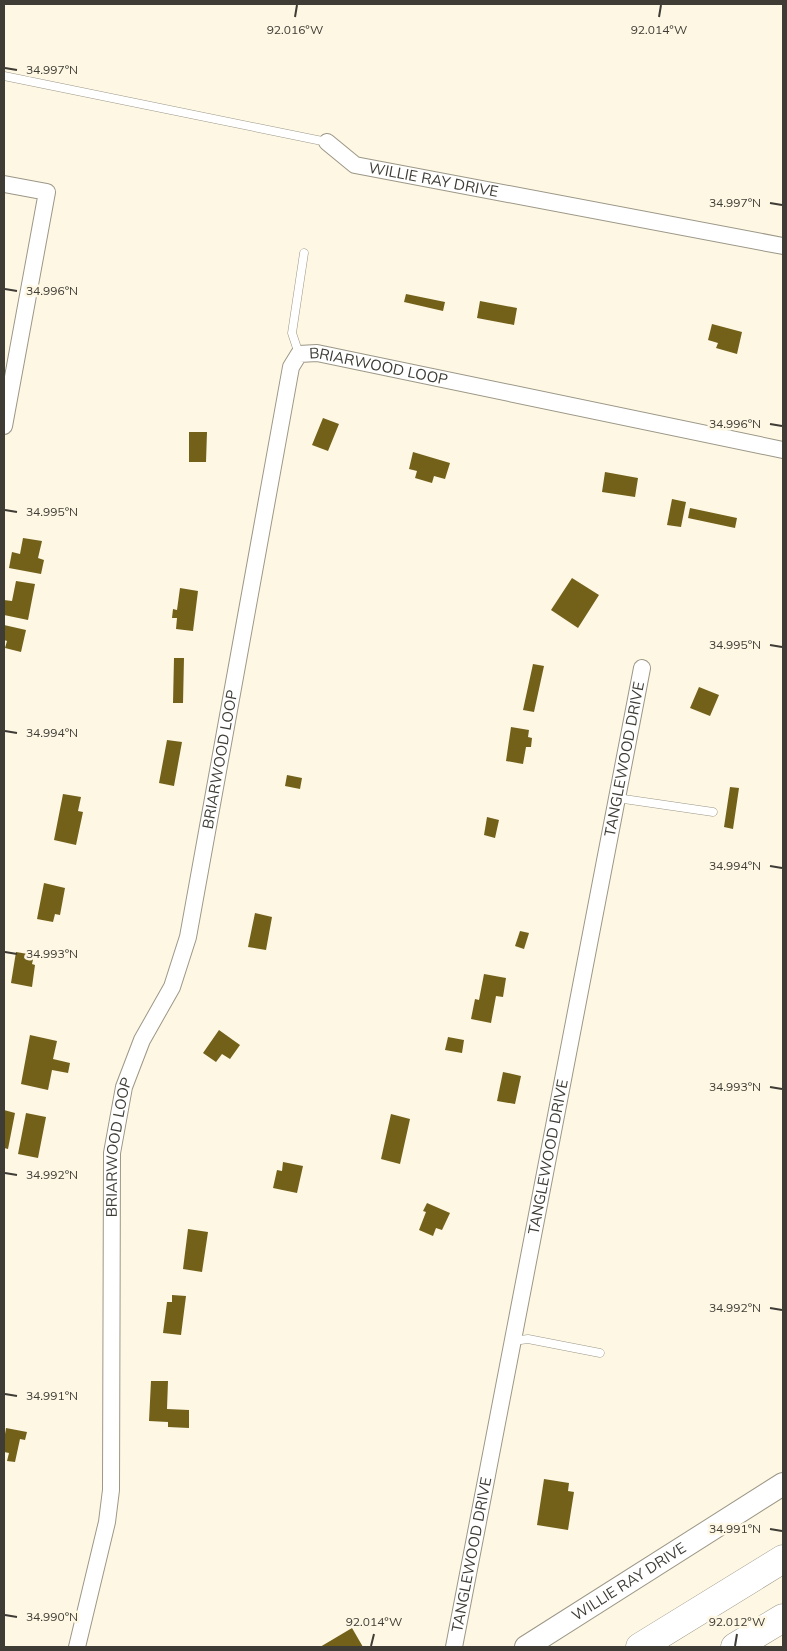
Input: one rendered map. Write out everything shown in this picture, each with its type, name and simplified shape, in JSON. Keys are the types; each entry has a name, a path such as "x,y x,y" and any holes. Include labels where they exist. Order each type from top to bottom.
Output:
{"highway":[{"path":"640,1647 783,1559"},
{"path":"735,1647 783,1618"}],"street":[{"name":"WILLIE RAY DRIVE","path":"327,142 355,165 783,246"},
{"path":"4,184 47,192 4,426"},
{"name":"BRIARWOOD LOOP","path":"77,1647 107,1522 111,1490 112,1153 124,1087 142,1040 172,987 188,937 291,367 299,354 317,353 783,450"},
{"name":"TANGLEWOOD DRIVE","path":"454,1647 642,668"},
{"name":"WILLIE RAY DRIVE","path":"526,1647 783,1484"}],"lane":[{"name":"WILLIE RAY DRIVE","path":"4,76 327,142"},
{"path":"299,354 292,333 304,252"},
{"path":"617,798 713,812"},
{"path":"513,1341 528,1339 600,1353"}],"building":[{"path":"406,294 445,302 443,311 404,302"},
{"path":"480,301 517,308 514,325 477,318"},
{"path":"712,324 742,332 737,354 716,348 718,343 708,340"},
{"path":"323,418 339,424 328,451 312,445"},
{"path":"189,432 207,432 206,462 189,462"},
{"path":"413,452 450,463 445,479 434,476 432,483 415,478 417,471 409,469"},
{"path":"605,472 638,478 635,497 602,492"},
{"path":"672,499 686,502 681,527 667,525"},
{"path":"690,508 737,518 735,528 688,518"},
{"path":"23,538 42,541 38,558 44,560 41,574 9,568 12,552 20,554"},
{"path":"572,578 599,595 578,628 551,610"},
{"path":"16,581 35,584 28,620 4,615 4,600 12,601"},
{"path":"180,588 198,591 193,631 176,629 177,618 172,618 173,609 177,610"},
{"path":"4,625 26,630 21,652 5,648 7,641 4,640"},
{"path":"174,658 184,658 183,703 173,703"},
{"path":"533,664 544,666 534,712 523,710"},
{"path":"699,687 719,695 710,716 690,708"},
{"path":"511,727 529,730 528,737 532,738 531,747 526,747 523,764 506,761"},
{"path":"167,740 182,742 174,786 159,783"},
{"path":"287,775 302,778 300,789 285,786"},
{"path":"730,787 739,788 733,829 724,827"},
{"path":"63,794 81,797 78,811 83,812 76,845 54,840"},
{"path":"487,817 499,820 495,838 484,835"},
{"path":"44,883 65,888 60,915 55,914 53,922 37,919"},
{"path":"255,913 272,917 266,950 248,947"},
{"path":"520,931 529,933 524,949 515,946"},
{"path":"16,952 34,955 32,964 35,965 32,987 11,983"},
{"path":"484,974 506,978 503,997 496,996 491,1023 471,1019 475,999 479,1000"},
{"path":"219,1030 240,1045 230,1059 222,1054 216,1062 203,1053"},
{"path":"30,1035 57,1041 53,1059 70,1063 68,1073 52,1070 48,1090 21,1084"},
{"path":"448,1037 464,1040 462,1053 445,1050"},
{"path":"503,1072 521,1076 515,1104 497,1101"},
{"path":"4,1110 15,1113 8,1149 4,1148"},
{"path":"26,1113 46,1117 38,1158 18,1154"},
{"path":"391,1114 410,1119 400,1164 381,1159"},
{"path":"283,1162 303,1166 297,1193 273,1188 277,1170 282,1171"},
{"path":"427,1203 450,1213 442,1230 436,1228 433,1236 419,1230 426,1212 423,1211"},
{"path":"188,1229 208,1232 202,1272 183,1269"},
{"path":"172,1295 186,1296 181,1335 163,1333 167,1302 172,1302"},
{"path":"151,1381 168,1381 167,1409 189,1410 189,1428 168,1427 168,1422 149,1421"},
{"path":"6,1428 27,1432 25,1440 20,1439 15,1462 7,1461 9,1453 4,1452"},
{"path":"544,1479 569,1483 568,1491 574,1492 568,1530 537,1525"},
{"path":"352,1628 363,1647 320,1647"}]}
